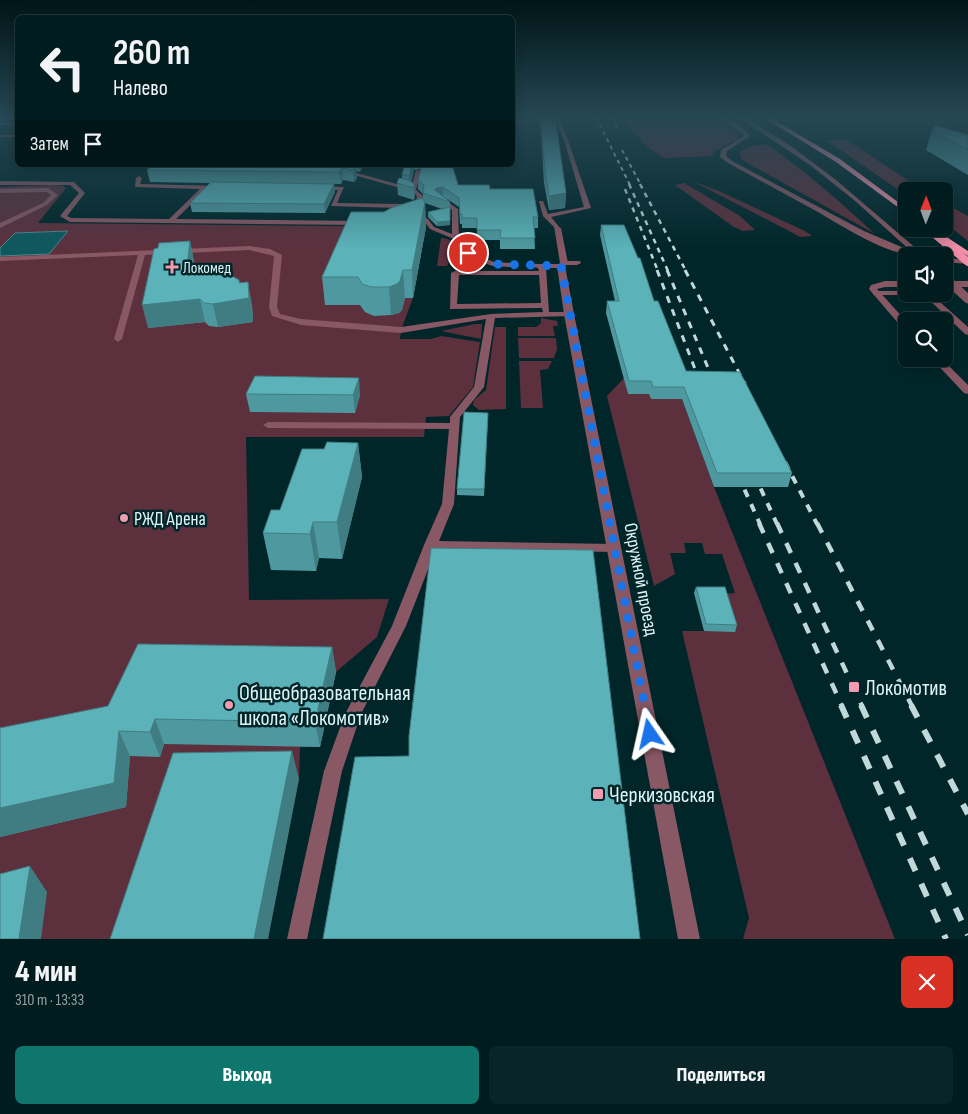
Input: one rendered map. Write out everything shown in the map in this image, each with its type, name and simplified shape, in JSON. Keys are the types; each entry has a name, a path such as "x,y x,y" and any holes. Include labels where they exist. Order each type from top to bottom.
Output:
{"main road":[{"path":"839,161 898,205"},
{"path":"940,238 968,262"},
{"path":"943,238 968,254"}],"street":[{"path":"728,161 861,233 898,250"},
{"path":"808,161 911,247"},
{"name":"Окружной проезд","path":"557,228 569,314 690,939"},
{"path":"953,261 968,262"},
{"path":"898,284 879,284 873,289 898,318"},
{"path":"953,284 968,284"},
{"path":"953,285 968,299"},
{"path":"945,367 968,392"}],"lane":[{"path":"546,216 588,208 573,161"},
{"path":"413,190 418,171"},
{"path":"356,175 379,177 413,190 420,196 416,216"},
{"path":"139,178 137,186 224,187"},
{"path":"0,183 72,183 82,193 63,216 70,220 364,223"},
{"path":"171,222 205,187"},
{"path":"312,188 342,188 334,205 402,206 416,216 426,220 432,228 456,238 468,253 483,261 543,269"},
{"path":"0,192 48,190 55,195 45,204 0,226"},
{"path":"440,199 455,209 456,238"},
{"path":"540,202 546,216 557,228"},
{"path":"279,222 285,213"},
{"path":"408,218 416,216"},
{"path":"0,259 249,248 267,251 278,255 273,307 276,316 301,322 402,330 546,309"},
{"path":"118,339 142,252"},
{"path":"569,314 546,309 452,307 455,274 543,269 563,264 578,263"},
{"path":"543,269 546,309"},
{"path":"876,293 898,293"},
{"path":"936,302 968,332"},
{"path":"297,939 333,771 353,714 399,626 448,504 455,417 479,387 491,316"},
{"path":"268,425 455,426"},
{"path":"430,545 614,548"}],"shaded area":[{"path":"744,161 790,161 875,234"},
{"path":"856,161 878,161 910,182 898,182 898,190"},
{"path":"692,181 719,191 812,236 800,237"},
{"path":"684,183 740,216 755,230 743,231 734,227 675,185"},
{"name":"РЖД Арена","path":"52,185 66,188 38,223 426,227 413,298 401,330 400,339 431,339 441,336 480,342 473,387 449,416 426,417 424,437 246,437 249,600 389,599 377,637 336,672 320,747 300,747 299,779 268,939 0,939 0,187"},
{"path":"953,208 968,216 968,241 953,229"},
{"path":"441,238 451,241 454,248 447,266 437,266"},
{"path":"541,318 557,321 558,326 553,326 555,336 518,336 518,327 536,327 541,323"},
{"path":"482,324 481,339 441,331"},
{"path":"495,327 506,327 506,409 479,410 473,405 474,400 486,390"},
{"path":"518,338 556,338 557,349 554,358 519,358"},
{"path":"519,361 552,361 548,369 540,370 543,408 521,408"},
{"path":"624,378 628,394 649,394 652,399 682,399 714,487 895,939 743,939 749,918 682,631 735,631 723,594 735,593 722,554 705,554 702,543 684,543 686,553 670,553 675,574 654,586 607,396"}],"water":[{"path":"68,231 49,254 0,256 0,248 15,233"}],"building":[{"path":"544,161 561,161 566,193 549,196"},
{"path":"151,167 354,167 353,170 342,168 339,172 147,170"},
{"path":"404,167 411,167 409,176 402,174"},
{"path":"421,167 453,167 458,185 489,185 490,189 533,189 538,217 533,217 535,238 500,238 501,230 477,230 477,218 462,218 459,198 443,187 436,188 435,190 450,202 423,193 424,185 418,180"},
{"path":"399,178 409,180 414,184 414,188 397,183"},
{"path":"211,182 334,184 324,204 190,203"},
{"path":"422,198 425,202 412,270 403,270 400,281 397,284 389,287 371,287 362,284 358,277 322,277 351,212 384,212"},
{"path":"450,207 450,221 437,222 428,212"},
{"path":"601,225 624,225 638,258 640,258 654,301 658,301 686,371 740,372 792,473 717,473 684,387 653,387 651,381 629,381 607,301 619,301"},
{"path":"190,241 186,275 225,272 239,280 239,283 248,282 249,298 213,304 204,303 200,299 142,305 154,249 158,248 159,243"},
{"path":"255,376 359,378 353,395 246,394"},
{"path":"464,412 488,413 484,489 457,489"},
{"path":"327,442 358,443 337,522 313,522 310,534 263,533 271,510 280,510 302,449 324,449"},
{"path":"431,548 593,550 640,939 323,939 355,757 409,756 409,736"},
{"path":"696,587 725,587 737,625 706,624"},
{"path":"138,644 332,647 315,722 155,719 150,732 119,731 114,783 0,808 0,728 108,706"},
{"path":"292,751 254,939 110,939 173,753"},
{"path":"30,866 19,939 0,939 0,874"}],"railway":[{"path":"618,161 630,185"},
{"path":"628,161 641,185"},
{"path":"629,184 668,271"},
{"path":"640,184 686,271"},
{"path":"625,189 658,271"},
{"path":"657,270 700,382"},
{"path":"667,270 714,382"},
{"path":"685,270 744,382"},
{"path":"699,381 701,385"},
{"path":"785,462 817,524"},
{"path":"754,474 777,524"},
{"path":"738,475 760,524"},
{"path":"759,523 842,706"},
{"path":"777,523 862,706"},
{"path":"817,523 912,706"},
{"path":"841,705 946,939"},
{"path":"861,705 968,935"},
{"path":"911,705 968,814"}],"place":[{"name":"Локомед","path":"172,267"},
{"name":"РЖД Арена","path":"124,518"},
{"name":"Локомотив","path":"854,687"},
{"name":"Общеобразовательная школа «Локомотив»","path":"229,705"},
{"name":"Черкизовская","path":"598,794"}],"route":[{"path":"468,253 493,264 561,266 650,734"}]}
